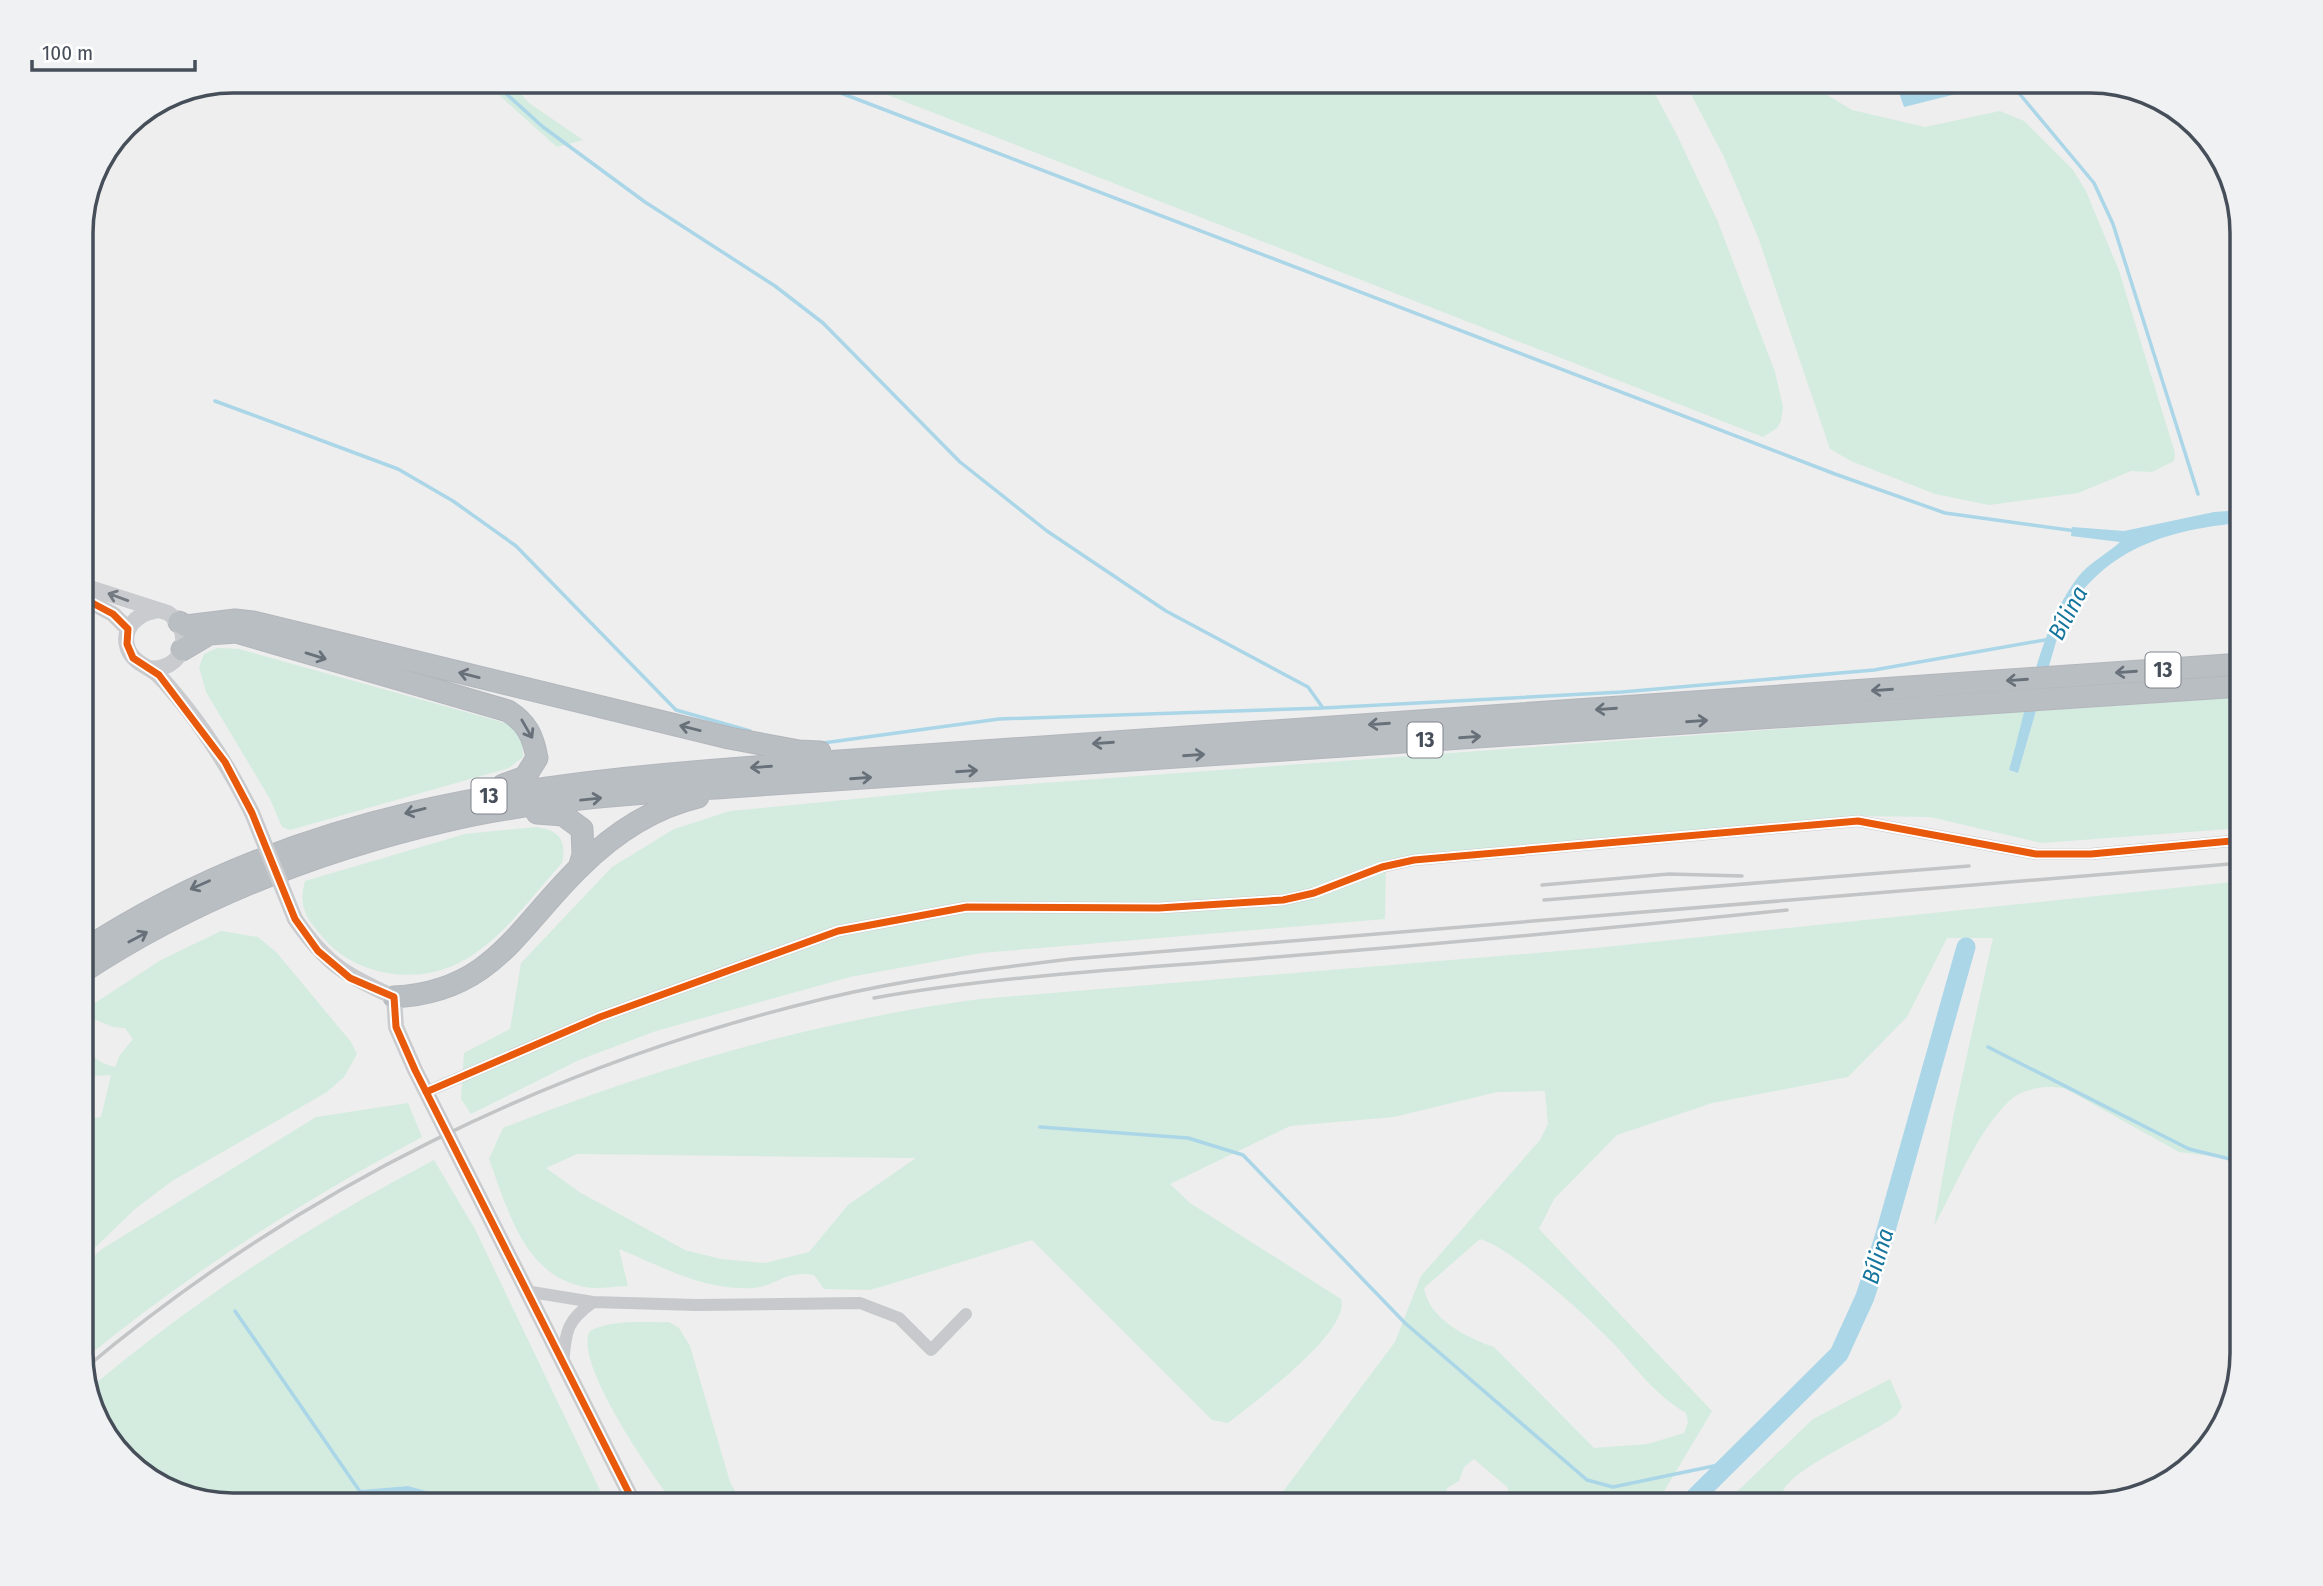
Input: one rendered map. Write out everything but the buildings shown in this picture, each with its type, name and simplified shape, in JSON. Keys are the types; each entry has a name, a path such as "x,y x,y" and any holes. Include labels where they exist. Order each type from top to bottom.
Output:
{"highway":[{"path":"178,622 186,626 235,620 253,622 716,735 799,751 927,756"},
{"path":"177,656 209,634 236,632 508,711 521,719 531,733 537,758 524,777 447,812"},
{"name":"13","path":"2084,686 2230,666"},
{"name":"13","path":"93,965 127,943 190,909 254,881 447,812 549,785 649,775 927,756 2084,686 2230,686"},
{"name":"13","path":"93,944 184,892 252,862 372,822 447,812 744,786 1950,695"},
{"path":"394,997 424,996 471,977 513,944 579,868 614,836 654,812 744,786"},
{"path":"447,812 563,815 582,829 583,855 579,868"}],"street":[{"path":"93,589 154,611 168,613 178,622 183,631 172,677 184,705"},
{"path":"93,604 123,620 128,629 129,651 184,705 225,762 253,813 295,919 318,951 350,978 394,997 396,1027 426,1092 628,1493"},
{"path":"128,629 136,618 154,611"},
{"path":"148,668 161,668 177,656"},
{"path":"426,1092 600,1017 838,931 967,907 1159,908 1244,904 1314,893 1382,867 1414,860 1858,821 2036,853 2091,854 2230,841"},
{"path":"525,1291 593,1302 696,1306 860,1303 899,1318 932,1350 966,1314"},
{"path":"563,1368 566,1329 577,1314 593,1302"}],"green space":[{"path":"496,93 520,93 529,103 583,140 557,147"},
{"path":"883,93 1652,93 1676,133 1718,222 1775,372 1783,407 1781,421 1777,428 1763,437"},
{"path":"1690,93 1824,93 1852,110 1925,127 2000,111 2024,121 2073,170 2086,191 2119,271 2175,453 2174,461 2152,472 2131,471 2078,493 1989,505 1935,494 1851,461 1830,449 1758,237 1724,157"},
{"path":"217,648 239,649 513,725 522,740 523,757 509,768 290,830 282,827 270,799 206,692 199,667 204,654"},
{"path":"2230,698 2230,829 2042,843 1930,817 1855,816 1386,861 1385,919 981,953 850,977 656,1031 579,1060 471,1114 461,1099 464,1053 510,1029 521,963 612,867 674,829 730,811 946,790 2026,711 2009,770 2018,773 2036,711"},
{"path":"536,827 550,831 560,838 563,848 562,863 488,944 467,959 443,969 417,975 387,973 363,966 347,958 327,942 306,914 303,900 305,881 465,834"},
{"path":"2230,882 2230,1158 2179,1152 2066,1089 2032,1089 2014,1097 1990,1123 1969,1157 1934,1226 1953,1118 1993,938 1947,938 1907,1017 1848,1077 1712,1103 1617,1135 1554,1199 1539,1229 1712,1411 1663,1493 1510,1493 1507,1487 1474,1459 1464,1467 1459,1481 1447,1488 1446,1493 1282,1493 1395,1342 1421,1276 1540,1140 1548,1124 1545,1091 1497,1092 1394,1117 1290,1126 1170,1184 1190,1203 1341,1299 1340,1313 1316,1347 1298,1366 1228,1423 1212,1420 1032,1240 869,1290 824,1289 814,1275 803,1274 760,1287 717,1286 683,1276 619,1249 628,1286 590,1288 564,1280 547,1270 521,1238 489,1159 503,1128 620,1085 797,1033 918,1008 980,999 1595,948","holes":["577,1154 916,1158 848,1205 809,1252 765,1263 721,1259 685,1250 581,1193 546,1168","1480,1239 1495,1246 1551,1286 1616,1346 1657,1391 1686,1413 1688,1422 1684,1433 1648,1444 1594,1448 1494,1347 1461,1333 1441,1318 1427,1299 1424,1288"]},
{"path":"221,931 258,937 277,953 351,1042 357,1054 344,1077 327,1092 172,1181 135,1209 93,1249 93,1118 101,1117 111,1075 93,1076 93,1055 101,1062 115,1067 120,1055 133,1039 125,1028 113,1027 96,1020 93,1022 93,1004 161,960"},
{"path":"408,1103 422,1137 333,1187 246,1241 162,1299 93,1352 93,1257 316,1117"},
{"path":"434,1160 475,1229 601,1493 434,1493 408,1486 360,1490 356,1493 215,1492 188,1486 155,1470 122,1438 107,1415 96,1383 212,1294 299,1237"},
{"path":"669,1322 679,1328 690,1346 730,1482 736,1493 666,1493 618,1419 593,1367 588,1346 590,1331 618,1323"},
{"path":"1890,1379 1902,1407 1896,1416 1804,1470 1782,1493 1736,1493 1813,1419"}],"water":[{"path":"1899,93 1956,94 1904,107"},
{"path":"2230,511 2230,524 2186,531 2135,549 2092,580 2074,602 2060,628 2018,773 2009,770 2036,669 2053,620 2078,577 2120,542 2071,536 2072,527 2124,531"},
{"path":"408,1486 434,1493 356,1493 360,1490"}],"waterway":[{"path":"505,93 543,127 645,202 775,286 823,323 960,462 1047,531 1166,611 1308,687 1323,708 1622,692 1874,670 2050,639"},
{"path":"841,93 1835,474 1945,513 2076,531"},
{"path":"2019,93 2094,183 2113,224 2198,494"},
{"path":"215,401 398,469 453,501 516,546 676,710 750,731"},
{"path":"823,743 999,719 1323,708"},
{"name":"Bílina","path":"1699,1493 1839,1354 1865,1297 1883,1241 1966,947"},
{"path":"1988,1047 2189,1149 2230,1159"},
{"path":"1040,1127 1188,1138 1243,1155 1405,1323 1587,1480 1613,1487 1733,1462"},
{"path":"235,1311 361,1493"}],"railway":[{"path":"93,1362 165,1305 251,1245 340,1191 432,1141 526,1097 623,1059 722,1026 823,999 916,980 1071,959 2230,864"},
{"path":"1544,900 1969,866"},
{"path":"1542,885 1669,874 1742,876"},
{"path":"874,998 1020,978 1330,953 1787,910"}],"cycle path":[{"path":"93,603 113,614 128,629 127,644 133,658 159,675 225,762 252,813 295,919 318,951 350,978 394,997 396,1027 415,1070 629,1493"},
{"path":"426,1092 600,1017 838,931 967,907 1159,908 1283,900 1314,893 1382,867 1414,860 1858,821 2036,854 2091,854 2230,841"}]}
